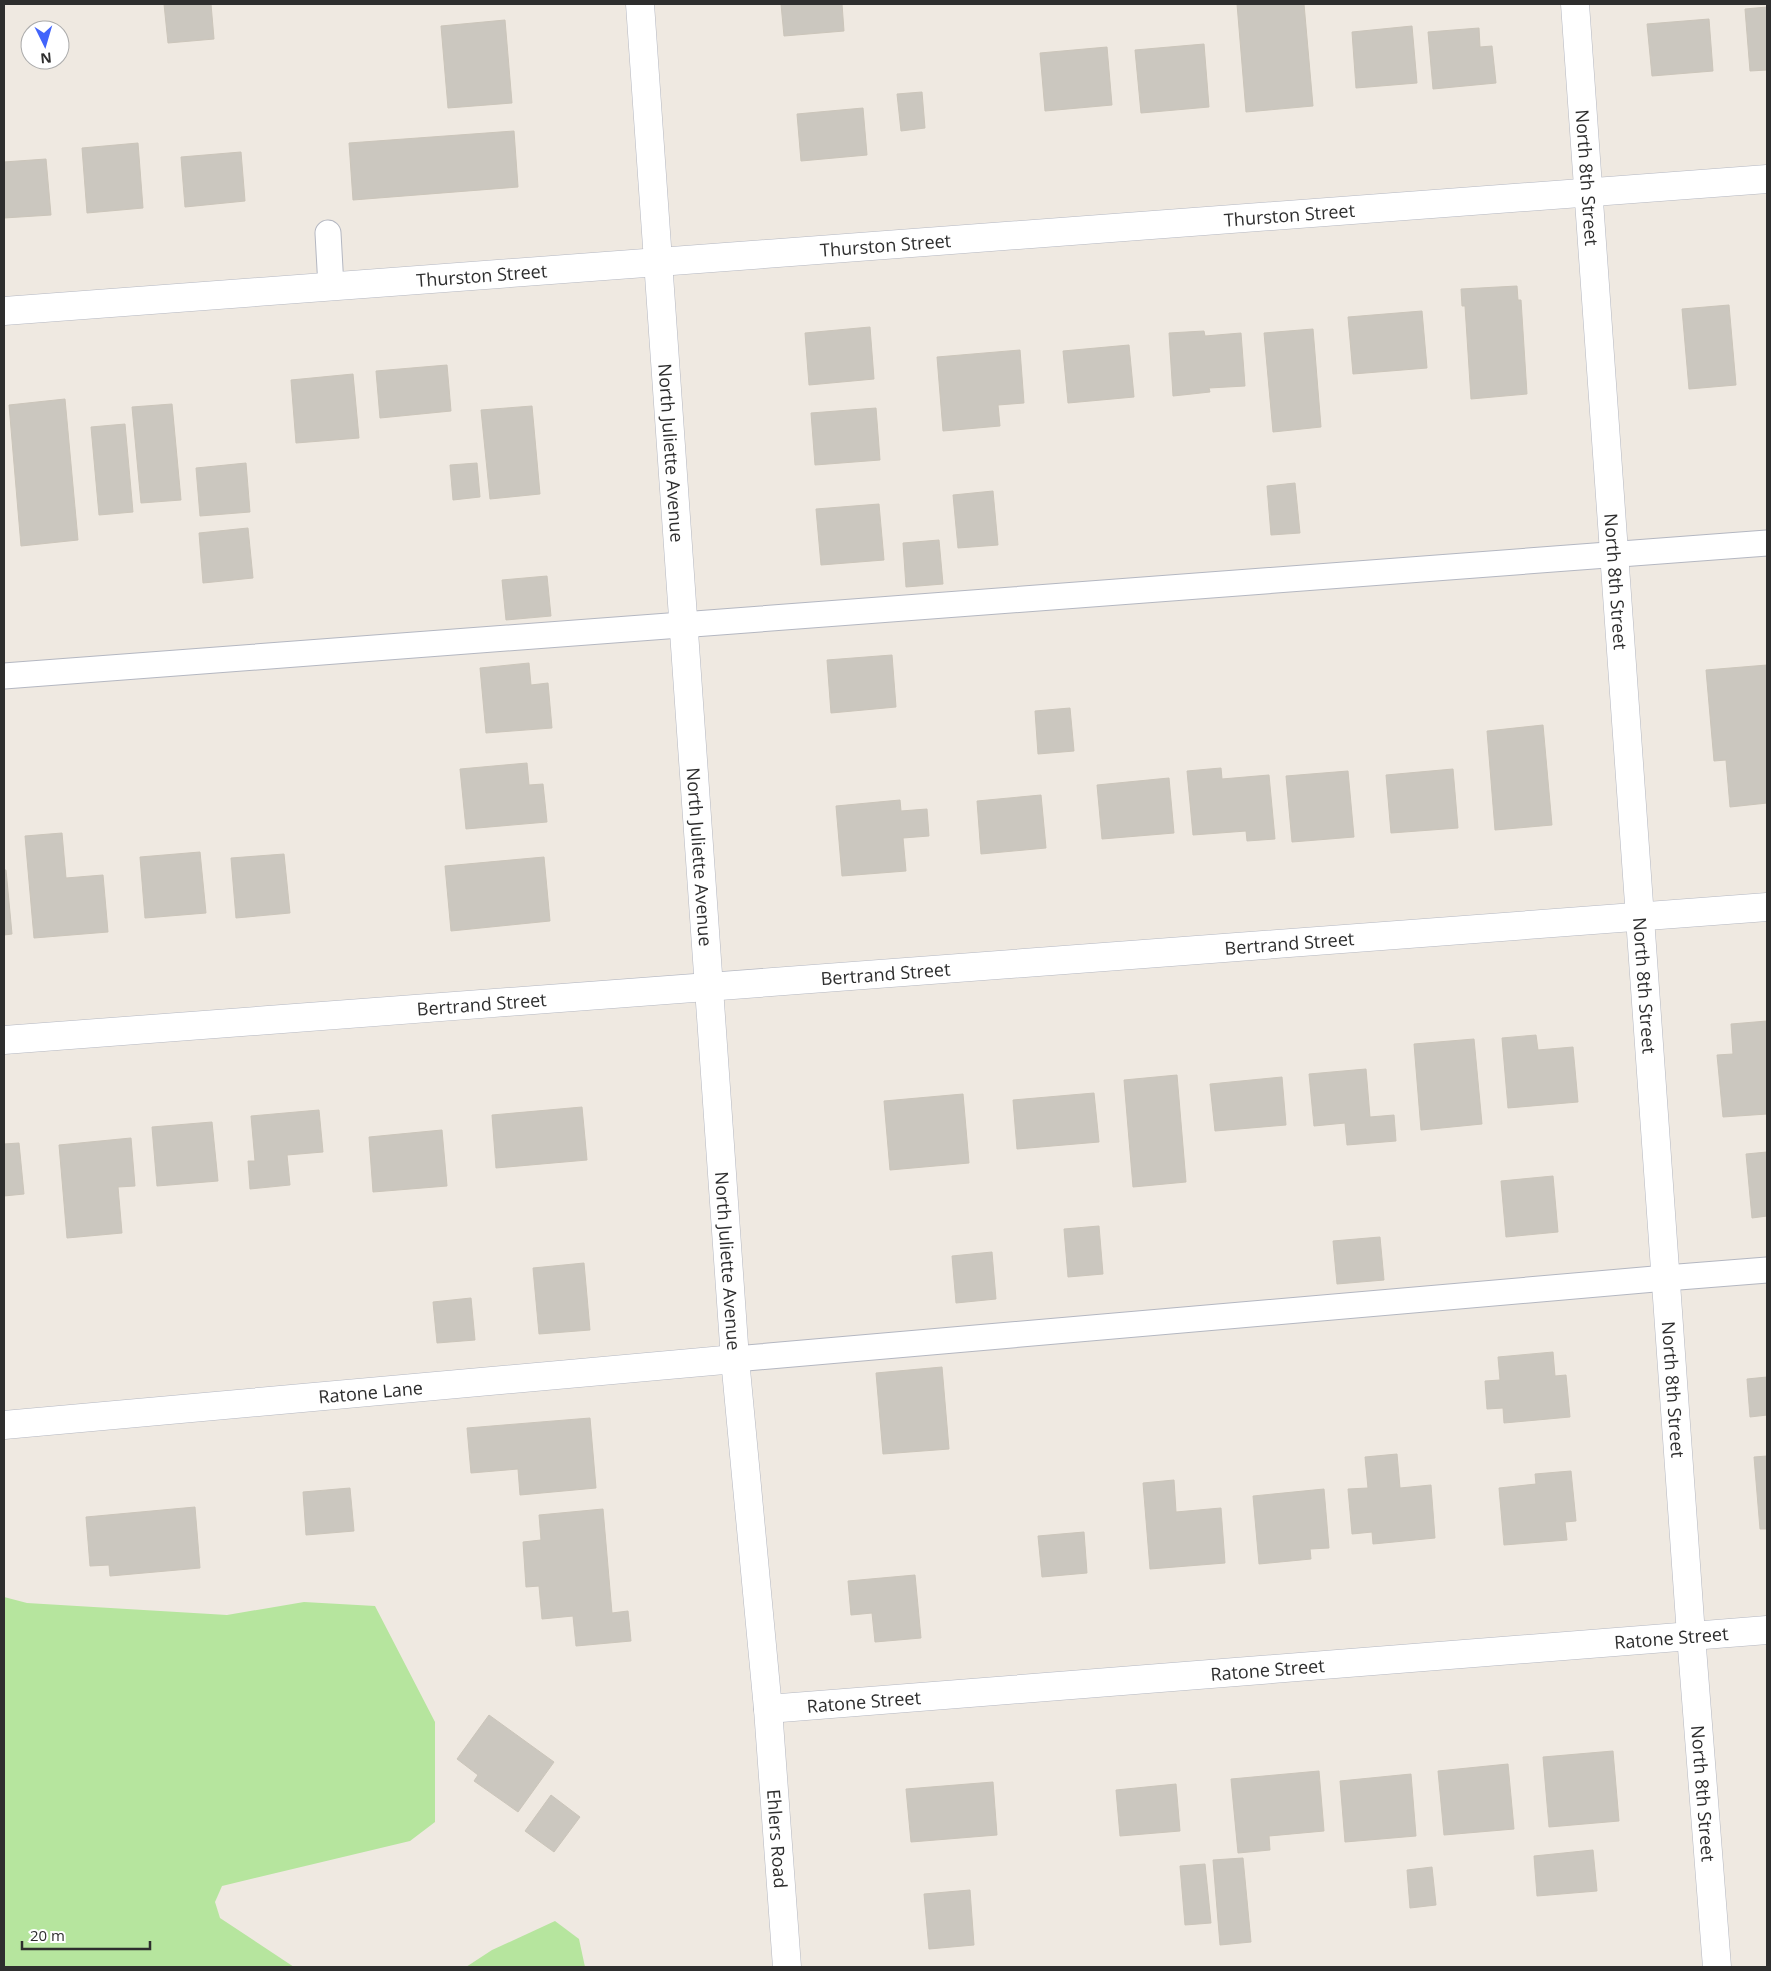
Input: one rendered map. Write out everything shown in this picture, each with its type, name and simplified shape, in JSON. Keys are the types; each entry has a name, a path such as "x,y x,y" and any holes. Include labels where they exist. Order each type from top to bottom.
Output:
{"street":[{"name":"North Juliette Avenue","path":"640,4 735,1359 768,1710"},
{"name":"North 8th Street","path":"1575,4 1691,1635 1717,1967"},
{"name":"Thurston Street","path":"4,311 1767,179"},
{"name":"Bertrand Street","path":"4,1040 1767,907"},
{"name":"Ratone Lane","path":"4,1426 735,1359"},
{"name":"Ratone Street","path":"768,1710 1767,1630"},
{"name":"Ehlers Road","path":"768,1710 787,1967"}],"lane":[{"path":"328,233 331,287"},
{"path":"4,676 1767,543"},
{"path":"735,1359 1767,1270"}],"green space":[{"path":"4,1597 27,1603 227,1615 304,1602 375,1606 435,1722 435,1822 410,1841 222,1886 215,1902 220,1918 294,1967 4,1967"},
{"path":"555,1921 579,1939 585,1967 466,1967 492,1950"}],"building":[{"path":"164,4 211,4 214,39 168,43"},
{"path":"781,4 842,4 844,31 784,36"},
{"path":"1237,4 1304,4 1313,106 1246,112"},
{"path":"1767,7 1767,70 1750,71 1745,9"},
{"path":"1709,19 1713,71 1652,76 1647,24"},
{"path":"505,20 512,103 448,108 441,26"},
{"path":"1412,26 1417,83 1356,88 1352,32"},
{"path":"1479,28 1480,47 1492,46 1496,83 1433,89 1428,32"},
{"path":"1204,44 1209,107 1141,113 1135,50"},
{"path":"1107,47 1112,105 1045,111 1040,53"},
{"path":"922,92 925,128 901,131 897,94"},
{"path":"863,108 867,155 801,161 797,114"},
{"path":"514,131 518,187 353,200 349,143"},
{"path":"138,143 143,208 87,213 82,148"},
{"path":"241,152 245,201 185,207 181,157"},
{"path":"46,159 51,215 4,218 4,162"},
{"path":"1517,286 1518,300 1521,300 1527,394 1471,399 1465,306 1462,306 1461,289"},
{"path":"1729,305 1736,385 1689,389 1682,309"},
{"path":"1422,311 1427,368 1353,374 1348,317"},
{"path":"870,327 874,379 809,385 805,333"},
{"path":"1313,329 1321,427 1273,432 1264,333"},
{"path":"1204,331 1205,336 1241,333 1245,386 1209,388 1210,392 1173,396 1169,333"},
{"path":"1129,345 1134,397 1068,403 1063,351"},
{"path":"1020,350 1024,403 998,405 1000,426 943,431 937,357"},
{"path":"447,365 451,411 380,418 376,371"},
{"path":"353,374 359,438 296,443 291,380"},
{"path":"65,399 78,540 21,546 9,405"},
{"path":"172,404 181,500 141,503 132,407"},
{"path":"532,406 540,494 490,499 481,410"},
{"path":"876,408 880,460 815,465 811,413"},
{"path":"125,424 133,512 99,515 91,427"},
{"path":"246,463 250,512 200,516 196,468"},
{"path":"477,463 480,497 453,500 450,465"},
{"path":"1295,483 1300,533 1271,535 1267,486"},
{"path":"993,491 998,545 958,548 953,495"},
{"path":"879,504 884,560 821,565 816,509"},
{"path":"248,528 253,578 203,583 199,533"},
{"path":"939,540 943,584 906,587 903,543"},
{"path":"547,576 551,616 506,620 502,580"},
{"path":"892,655 896,707 831,713 827,660"},
{"path":"529,663 531,685 548,683 552,728 486,733 480,668"},
{"path":"1767,665 1767,803 1730,807 1726,760 1714,761 1706,670"},
{"path":"1070,708 1074,751 1038,754 1035,711"},
{"path":"1543,725 1552,825 1495,830 1487,731"},
{"path":"527,763 529,785 543,784 547,822 466,829 460,769"},
{"path":"1221,768 1222,779 1269,775 1275,839 1247,841 1246,831 1193,835 1187,771"},
{"path":"1453,769 1458,828 1391,833 1386,775"},
{"path":"1348,771 1354,837 1292,842 1286,776"},
{"path":"1169,778 1174,833 1102,839 1097,785"},
{"path":"1041,795 1046,848 981,854 977,801"},
{"path":"900,800 901,811 927,809 929,836 903,838 906,871 842,876 836,806"},
{"path":"62,833 66,878 103,875 108,932 34,938 25,836"},
{"path":"200,852 206,913 145,918 140,857"},
{"path":"284,854 290,913 236,918 231,858"},
{"path":"544,857 550,921 451,931 445,866"},
{"path":"4,870 6,870 12,934 4,935"},
{"path":"1767,1021 1767,1114 1723,1117 1717,1055 1733,1054 1731,1024"},
{"path":"1536,1035 1538,1050 1573,1047 1578,1102 1508,1108 1502,1038"},
{"path":"1474,1039 1482,1124 1421,1130 1414,1044"},
{"path":"1366,1069 1370,1117 1394,1115 1396,1141 1347,1145 1345,1123 1314,1126 1309,1074"},
{"path":"1177,1075 1186,1182 1133,1187 1124,1080"},
{"path":"1282,1077 1286,1125 1215,1131 1210,1084"},
{"path":"1094,1093 1099,1142 1017,1149 1013,1100"},
{"path":"963,1094 969,1163 890,1170 884,1101"},
{"path":"582,1107 587,1160 496,1168 492,1115"},
{"path":"319,1110 323,1152 287,1155 290,1185 250,1189 248,1161 255,1161 251,1116"},
{"path":"212,1122 218,1181 157,1186 152,1127"},
{"path":"442,1130 447,1186 373,1192 369,1137"},
{"path":"131,1138 135,1186 118,1187 122,1233 67,1238 59,1145"},
{"path":"19,1143 24,1194 4,1196 4,1144"},
{"path":"1767,1152 1767,1216 1752,1218 1746,1154"},
{"path":"1553,1176 1558,1232 1506,1237 1501,1181"},
{"path":"1099,1226 1103,1274 1068,1277 1064,1229"},
{"path":"1380,1237 1384,1280 1337,1284 1333,1241"},
{"path":"992,1252 996,1299 956,1303 952,1256"},
{"path":"584,1263 590,1330 539,1334 533,1268"},
{"path":"471,1298 475,1340 437,1343 433,1302"},
{"path":"1553,1352 1555,1376 1566,1375 1570,1417 1504,1423 1503,1408 1487,1409 1485,1381 1500,1380 1498,1357"},
{"path":"942,1367 949,1449 883,1454 876,1373"},
{"path":"1767,1377 1767,1415 1750,1417 1747,1379"},
{"path":"590,1418 596,1488 520,1495 518,1469 471,1473 467,1428"},
{"path":"1397,1454 1400,1488 1431,1485 1435,1538 1373,1544 1372,1532 1352,1534 1348,1489 1368,1488 1365,1457"},
{"path":"1767,1456 1767,1529 1760,1529 1754,1457"},
{"path":"1571,1471 1576,1521 1565,1522 1567,1540 1504,1545 1499,1488 1536,1484 1535,1474"},
{"path":"1174,1480 1176,1512 1221,1508 1225,1563 1150,1569 1143,1483"},
{"path":"350,1488 354,1531 306,1535 303,1492"},
{"path":"1324,1489 1329,1548 1310,1549 1311,1559 1259,1564 1253,1496"},
{"path":"195,1507 200,1568 110,1576 109,1565 90,1566 86,1517"},
{"path":"603,1509 612,1613 628,1611 631,1641 576,1646 573,1616 542,1619 539,1586 526,1587 523,1542 541,1540 539,1515"},
{"path":"1084,1532 1087,1573 1042,1577 1038,1536"},
{"path":"915,1575 921,1638 875,1642 872,1613 851,1615 848,1581"},
{"path":"489,1715 554,1762 518,1812 474,1781 478,1775 457,1759"},
{"path":"1613,1751 1619,1821 1549,1827 1543,1757"},
{"path":"1508,1764 1514,1829 1444,1835 1438,1771"},
{"path":"1319,1771 1324,1831 1269,1836 1270,1850 1238,1853 1231,1779"},
{"path":"1411,1774 1416,1836 1345,1842 1340,1781"},
{"path":"993,1782 997,1835 911,1842 906,1789"},
{"path":"1176,1784 1180,1831 1120,1836 1116,1790"},
{"path":"551,1795 580,1817 554,1852 525,1831"},
{"path":"1593,1850 1597,1891 1537,1896 1534,1856"},
{"path":"1243,1858 1251,1942 1220,1945 1213,1860"},
{"path":"1205,1864 1211,1923 1185,1925 1180,1866"},
{"path":"1432,1867 1436,1905 1410,1908 1407,1870"},
{"path":"970,1890 974,1945 929,1949 924,1894"}]}
